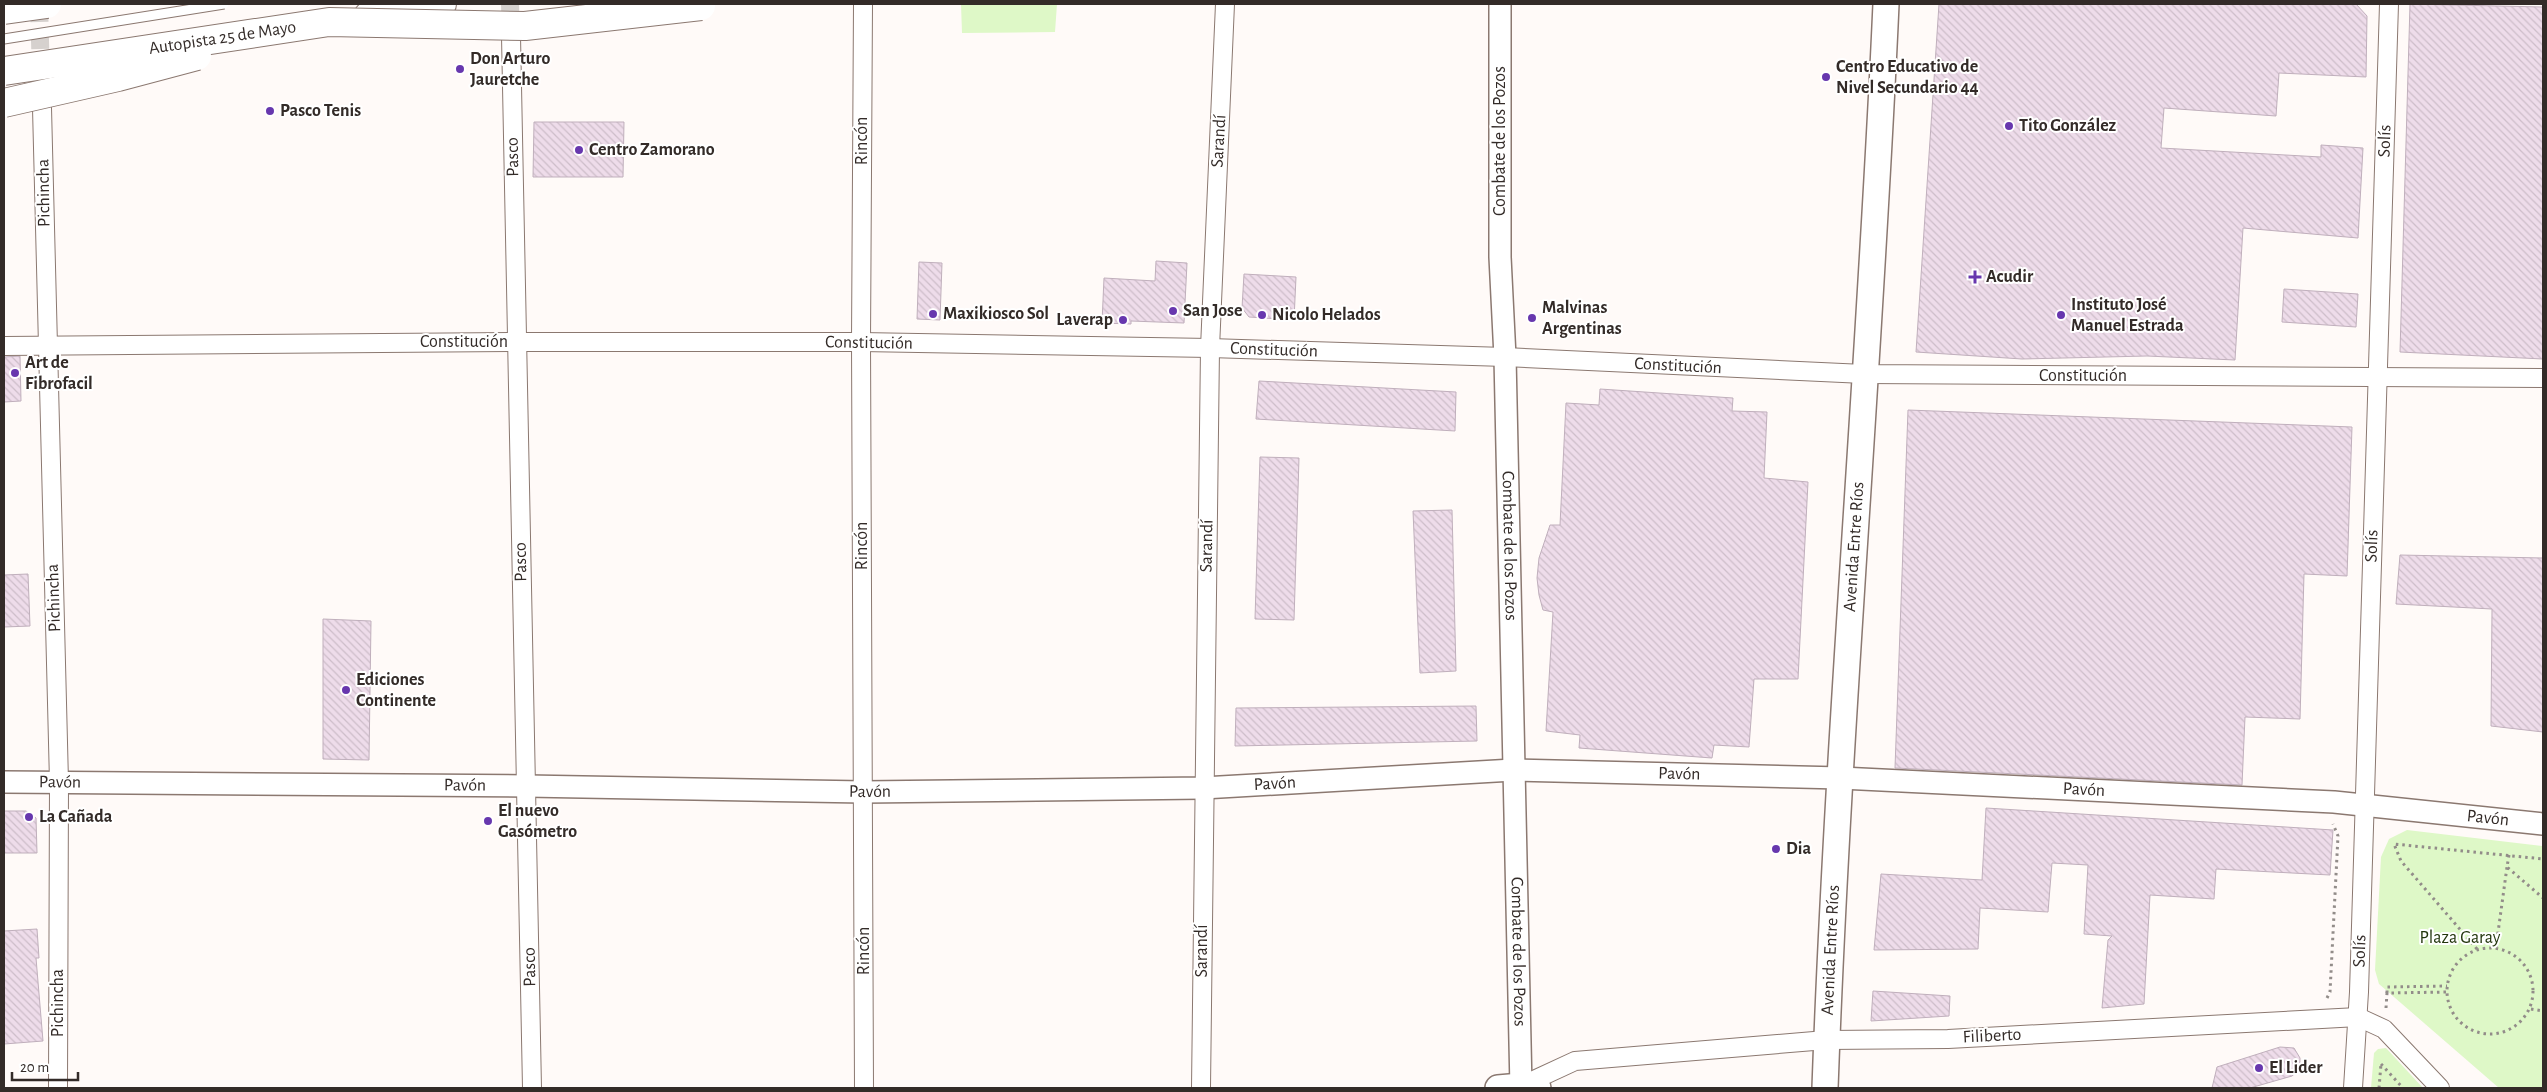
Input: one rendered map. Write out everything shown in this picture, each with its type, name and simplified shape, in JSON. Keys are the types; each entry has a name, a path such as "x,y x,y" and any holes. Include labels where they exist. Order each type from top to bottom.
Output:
{"highway":[{"path":"4,10 47,4"},
{"name":"Autopista 25 de Mayo","path":"4,71 442,4"},
{"path":"329,22 525,26 717,4"},
{"path":"4,103 158,67 218,49 264,31"}],"main road":[{"name":"Avenida Entre Ríos","path":"1825,1088 1826,1040 1864,374 1880,142 1886,4"}],"street":[{"name":"Rincón","path":"862,4 861,342 864,1088"},
{"name":"Sarandí","path":"1201,1088 1203,788 1210,348 1226,4"},
{"name":"Combate de los Pozos","path":"1500,4 1500,257 1506,357 1519,1088"},
{"name":"Solís","path":"2353,1088 2358,1017 2389,4"},
{"name":"Pasco","path":"510,36 532,1088"},
{"name":"Pichincha","path":"42,108 46,344 59,782 58,1088"},
{"name":"Constitución","path":"4,346 46,344 861,342 1210,348 1506,357 1864,374 2543,378"},
{"name":"Pavón","path":"4,782 527,786 864,792 1203,788 1513,770 1842,778 2334,802 2543,824"},
{"name":"Filiberto","path":"1519,1088 1575,1061 1826,1040 1948,1039 2358,1017 2384,1029 2440,1088"}],"lane":[{"path":"4,39 224,4"}],"path":[{"path":"2327,998 2330,992 2338,836 2332,822"},
{"path":"2477,949 2401,861 2394,844 2543,859"},
{"path":"2496,947 2509,855"},
{"path":"2507,867 2543,898"},
{"path":"2496,947 2521,958 2534,982 2531,1010 2519,1025 2502,1034 2482,1034 2464,1026 2452,1011 2447,986 2450,973 2457,962 2477,949 2496,947"},
{"path":"2385,1011 2387,987 2447,986"},
{"path":"2387,993 2447,992"},
{"path":"2531,1010 2543,1011"},
{"path":"2379,1088 2381,1064 2403,1088"}],"green space":[{"path":"961,4 1057,4 1055,32 962,33"},
{"name":"Plaza Garay","path":"2407,830 2543,846 2543,1088 2499,1088 2379,984 2375,970 2381,857 2389,839"},
{"path":"2386,1048 2423,1088 2371,1088 2374,1053 2378,1049"}],"building":[{"path":"1939,4 2356,4 2367,16 2366,77 2279,73 2276,116 2164,108 2161,148 2321,157 2321,145 2363,148 2358,238 2243,228 2235,360 2147,356 2022,359 1916,352"},
{"path":"2410,4 2543,7 2543,359 2400,352"},
{"name":"Centro Zamorano","path":"534,122 624,122 623,177 533,177"},
{"path":"1156,261 1187,263 1184,323 1131,321 1131,324 1102,323 1104,278 1155,281"},
{"path":"919,262 942,263 940,320 917,319"},
{"path":"1244,274 1296,277 1294,320 1249,317 1242,308"},
{"path":"2284,289 2358,294 2356,327 2282,322"},
{"path":"20,356 21,401 4,402 4,357"},
{"path":"1259,381 1456,392 1455,431 1256,419"},
{"path":"1600,389 1733,398 1732,411 1767,412 1764,478 1808,482 1798,679 1754,679 1749,747 1714,745 1712,758 1579,748 1580,735 1546,731 1553,612 1543,610 1539,595 1537,578 1539,558 1550,525 1560,525 1566,403 1599,405"},
{"path":"1908,410 2352,427 2347,576 2304,574 2300,719 2245,717 2242,785 1895,768"},
{"path":"1260,457 1299,458 1294,620 1255,619"},
{"path":"1452,510 1456,671 1420,673 1413,511"},
{"path":"2400,555 2543,558 2543,732 2491,726 2492,609 2396,604"},
{"path":"28,574 30,626 4,627 4,575"},
{"name":"Ediciones Continente","path":"323,619 371,621 369,760 323,759"},
{"path":"1476,706 1477,741 1235,746 1236,708"},
{"path":"1986,808 2333,830 2330,875 2216,869 2214,899 2150,895 2144,1004 2102,1008 2108,940 2112,936 2084,934 2088,865 2052,863 2048,912 1980,908 1978,949 1874,950 1881,874 1982,880"},
{"path":"4,811 26,811 36,818 37,853 4,853"},
{"path":"37,929 39,958 36,958 43,1041 4,1044 4,931"},
{"path":"1873,991 1950,996 1949,1016 1871,1021"},
{"name":"El Lider","path":"2280,1047 2294,1048 2300,1058 2300,1069 2292,1076 2250,1088 2212,1088 2217,1067"}],"tunnel":[{"path":"39,4 41,76"},
{"path":"510,4 511,36"}],"place":[{"name":"Don Arturo Jauretche","path":"460,69"},
{"name":"Centro Educativo de Nivel Secundario 44","path":"1826,77"},
{"name":"Pasco Tenis","path":"270,111"},
{"name":"Tito González","path":"2009,126"},
{"name":"Centro Zamorano","path":"579,150"},
{"name":"Acudir","path":"1975,277"},
{"name":"San Jose","path":"1173,311"},
{"name":"Maxikiosco Sol","path":"933,314"},
{"name":"Nicolo Helados","path":"1262,315"},
{"name":"Instituto José Manuel Estrada","path":"2061,315"},
{"name":"Malvinas Argentinas","path":"1532,318"},
{"name":"Laverap","path":"1123,320"},
{"name":"Art de Fibrofacil","path":"15,373"},
{"name":"Ediciones Continente","path":"346,690"},
{"name":"La Cañada","path":"29,817"},
{"name":"El nuevo Gasómetro","path":"488,821"},
{"name":"Dia","path":"1776,849"},
{"name":"El Lider","path":"2259,1068"}]}
